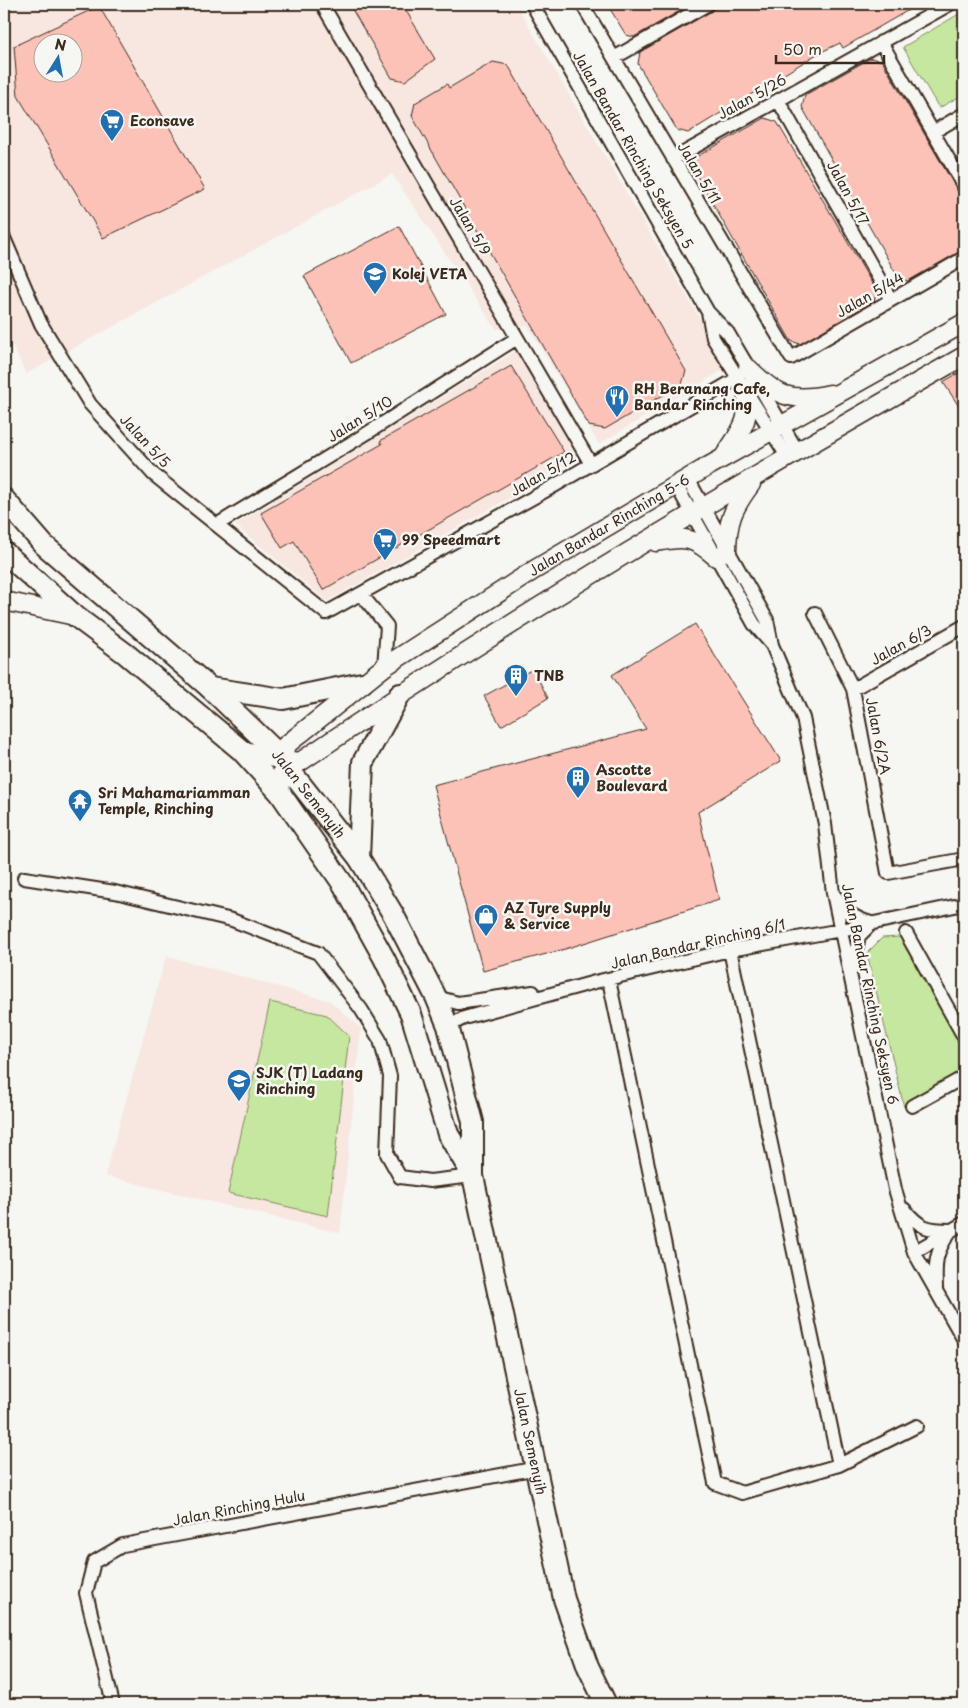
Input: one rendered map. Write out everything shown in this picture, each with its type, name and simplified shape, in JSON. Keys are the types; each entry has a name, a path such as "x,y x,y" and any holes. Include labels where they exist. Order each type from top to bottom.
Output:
{"main road":[{"name":"Jalan Semenyih","path":"4,499 44,545 210,688 282,760 358,858 393,914 436,998 448,1026 473,1122 473,1176 538,1468 564,1599 588,1667 606,1704"},
{"name":"Jalan Semenyih","path":"4,552 75,616 126,654 241,750 280,793 343,884 384,958 411,1014 448,1134 473,1176"},
{"path":"210,688 283,699 362,683"},
{"path":"358,858 363,762 400,694"}],"street":[{"name":"Jalan 5/9","path":"322,4 504,312 590,464"},
{"name":"Jalan Bandar Rinching Seksyen 5","path":"532,4 708,312 728,332 744,378"},
{"name":"Jalan 5/11","path":"582,4 791,358"},
{"path":"614,58 708,4"},
{"name":"Jalan 5/26","path":"673,158 950,4"},
{"path":"881,42 964,186"},
{"name":"Jalan 5/17","path":"778,100 891,300"},
{"path":"933,132 964,114"},
{"name":"Jalan 5/5","path":"4,238 41,324 90,404 153,474 218,524 326,613"},
{"name":"Jalan 5/44","path":"791,358 964,258"},
{"name":"Jalan Bandar Rinching 5-6","path":"280,793 282,760 285,746 384,667 534,570 682,482 964,323"},
{"name":"Jalan 5/10","path":"218,524 369,432 517,338"},
{"path":"241,750 282,760 300,762 400,694 641,544 964,356"},
{"path":"744,378 788,398 842,392"},
{"path":"744,378 793,455"},
{"path":"744,378 777,428"},
{"path":"722,459 742,429 747,417 749,402 744,378"},
{"name":"Jalan 5/12","path":"326,613 744,378"},
{"path":"641,544 686,537 722,554 734,506 756,477"},
{"name":"Jalan Bandar Rinching Seksyen 6","path":"682,482 722,554 767,620 772,645 803,718 825,824 833,893 900,1205 914,1252 964,1340"},
{"path":"362,594 387,626 384,667"},
{"path":"4,601 75,616"},
{"name":"Jalan 6/2A","path":"815,613 853,689 888,873 964,859"},
{"name":"Jalan 6/3","path":"853,689 964,626"},
{"path":"24,878 115,892 232,920 318,953 361,1009 380,1040 390,1076 387,1154 400,1177 430,1181 473,1176"},
{"path":"833,893 844,909 857,919 872,923"},
{"name":"Jalan Bandar Rinching 6/1","path":"448,1026 464,1018 730,950 841,930 964,904"},
{"path":"851,980 859,936 872,923"},
{"path":"906,933 964,1037"},
{"path":"730,950 839,1465"},
{"path":"609,980 716,1483 742,1493 839,1465 917,1426"},
{"name":"Jalan Bandar Rinching 6/1","path":"436,998 458,1003 541,991 562,992"},
{"path":"912,1106 964,1077"},
{"path":"900,1205 916,1223 931,1230 951,1230"},
{"path":"914,1252 964,1222"},
{"path":"936,1292 935,1265 939,1248 951,1230"},
{"name":"Jalan Rinching Hulu","path":"113,1704 86,1593 94,1562 122,1546 538,1468"}],"shaded area":[{"path":"4,4 516,4 728,367 599,444 528,326 496,329 392,174 26,374 4,328"},
{"path":"516,351 578,459 327,601 235,525"},
{"name":"SJK (T) Ladang Rinching","path":"166,956 330,1001 361,1028 340,1233 105,1176"}],"green space":[{"path":"964,11 964,94 939,108 903,47"},
{"path":"900,937 964,1048 964,1073 904,1107 867,953 882,938"},
{"path":"270,1002 327,1015 349,1036 328,1216 228,1193"}],"building":[{"path":"349,4 402,4 435,59 405,81 392,78"},
{"path":"607,4 692,4 634,37 626,35"},
{"path":"716,4 919,4 843,48 840,43 817,54 688,133 677,130 638,64 640,52 712,11"},
{"name":"Econsave","path":"99,6 205,189 103,238 18,96 14,46 32,38 32,82 82,82 82,32 44,32"},
{"path":"871,58 882,61 964,202 964,249 908,281 899,279 802,107 805,95"},
{"path":"493,62 508,65 686,371 682,384 605,429 589,426 412,116 415,103 447,84 449,88"},
{"path":"765,118 777,122 877,292 874,301 800,344 791,341 693,169 696,157"},
{"name":"Kolej VETA","path":"399,226 446,314 351,363 304,276"},
{"path":"511,366 564,452 323,590 294,541 282,548 261,513 382,444 380,441"},
{"path":"964,370 964,414 943,382"},
{"name":"Ascotte Boulevard","path":"695,624 781,761 698,812 719,900 565,949 483,971 433,785 646,729 612,675"},
{"name":"TNB","path":"533,669 548,698 501,726 484,696"}],"place":[{"name":"Econsave","path":"112,142"},
{"name":"Kolej VETA","path":"375,295"},
{"name":"RH Beranang Cafe, Bandar Rinching","path":"617,418"},
{"name":"99 Speedmart","path":"385,561"},
{"name":"TNB","path":"516,697"},
{"name":"Ascotte Boulevard","path":"578,799"},
{"name":"Sri Mahamariamman Temple, Rinching","path":"80,822"},
{"name":"AZ Tyre Supply & Service","path":"486,937"},
{"name":"SJK (T) Ladang Rinching","path":"239,1102"}]}
